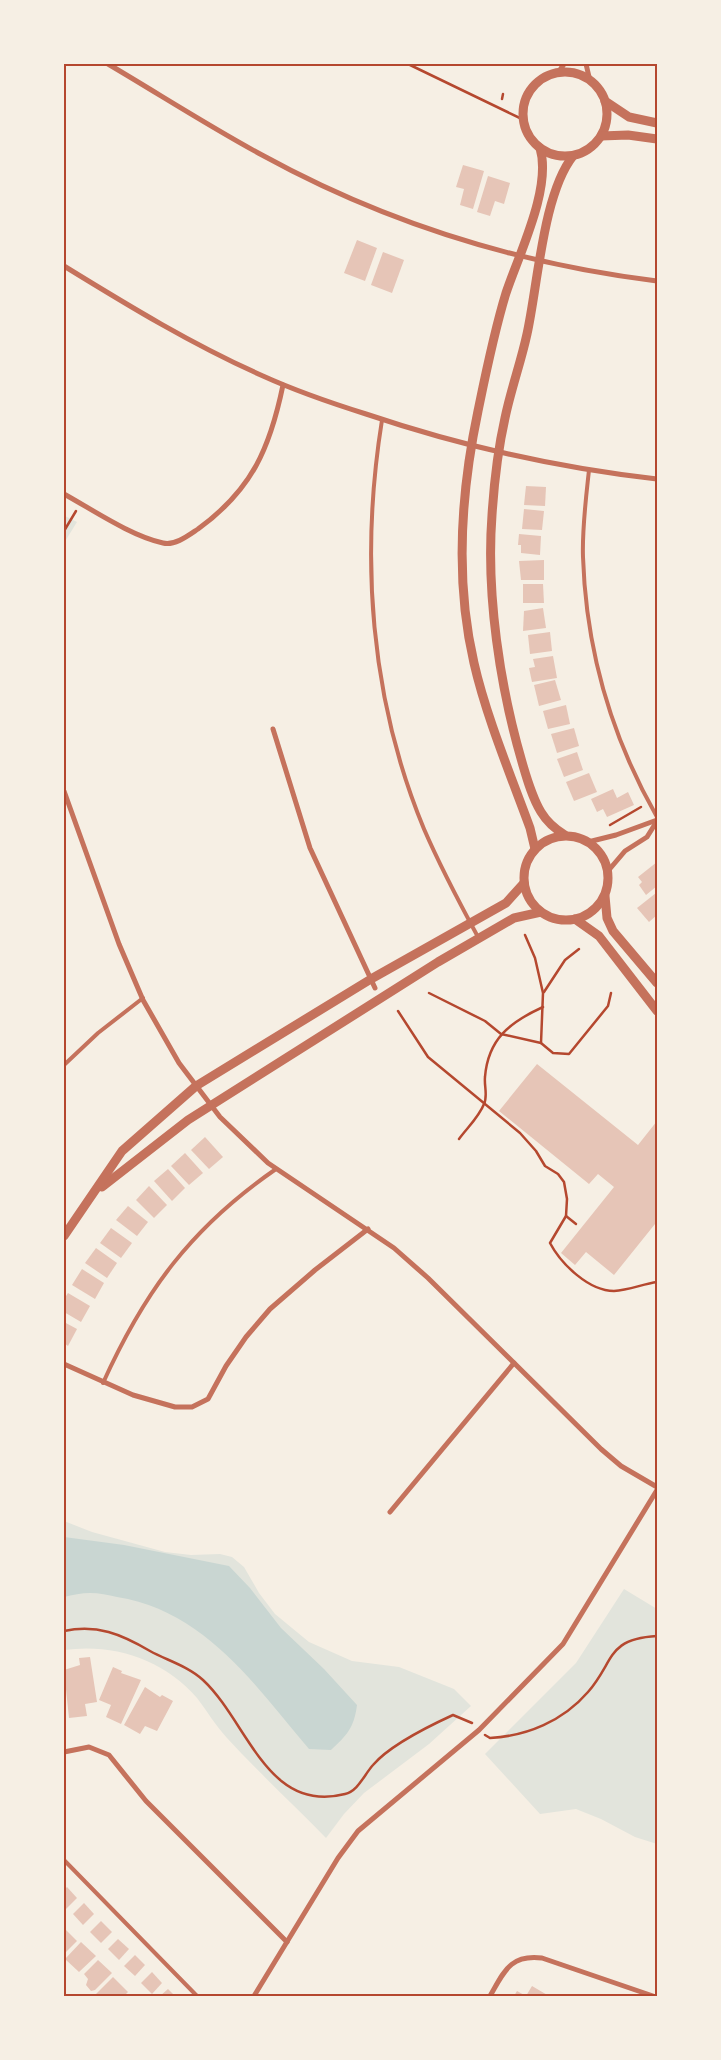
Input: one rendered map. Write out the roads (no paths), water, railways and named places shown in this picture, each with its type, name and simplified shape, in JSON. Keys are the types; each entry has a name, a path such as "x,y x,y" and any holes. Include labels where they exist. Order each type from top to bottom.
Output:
{"street":[{"path":"108,64 262,155 312,181 415,224 523,258 619,276 657,281"},
{"path":"558,73 564,64"},
{"path":"586,64 590,81"},
{"path":"535,849 530,828 484,700 474,663 467,620 463,544 472,446 497,326 523,258 543,176 544,167 540,148 529,135 524,120 525,103 532,89 543,79 558,73 575,74 590,81 602,94 605,101 607,116 601,136 586,151 573,156 562,156 540,148"},
{"path":"605,101 629,117 657,123"},
{"path":"601,136 628,135 657,140"},
{"path":"565,835 552,827 540,811 529,786 516,739 507,696 495,618 492,574 492,515 504,419 527,334 540,261 558,180 573,156"},
{"path":"64,266 165,327 283,385 382,420 472,446 589,470 657,479"},
{"path":"64,494 138,534 165,544 176,542 188,536 227,505 246,484 267,446 283,385"},
{"path":"273,729 310,848 375,988"},
{"path":"64,791 119,944 143,998 179,1063 211,1105 243,1140 276,1169 394,1248 428,1278 601,1449 621,1466 657,1489 563,1644 478,1730 358,1831 338,1858 254,1996"},
{"path":"588,842 616,835 657,819"},
{"path":"608,871 625,852 647,837 657,819"},
{"path":"605,895 596,908 575,919 557,919 541,912 530,899 524,883 525,868 535,849 548,839 571,835 588,842 601,854 608,871 605,895 606,918 613,931 657,983"},
{"path":"64,1236 96,1192 122,1151 199,1089 371,979 506,903 524,883"},
{"path":"96,1192 211,1105 478,937 514,918 541,912"},
{"path":"575,919 599,936 657,1011"},
{"path":"64,1364 102,1383 133,1395 176,1406 192,1407 208,1399 226,1366 246,1337 270,1309 315,1270 368,1229"},
{"path":"390,1512 514,1363"},
{"path":"64,1752 90,1747 109,1755 146,1801 286,1942"},
{"path":"490,1996 510,1966 520,1957 530,1956 542,1958 653,1996"}],"lane":[{"path":"382,420 372,492 370,543 372,610 382,683 394,739 410,791 441,866 478,937"},
{"path":"589,470 583,555 592,647 609,710 622,744 657,819"},
{"path":"64,1065 98,1033 143,998"},
{"path":"102,1383 130,1325 179,1255 222,1209 276,1169"},
{"path":"64,1860 197,1996"}]}
